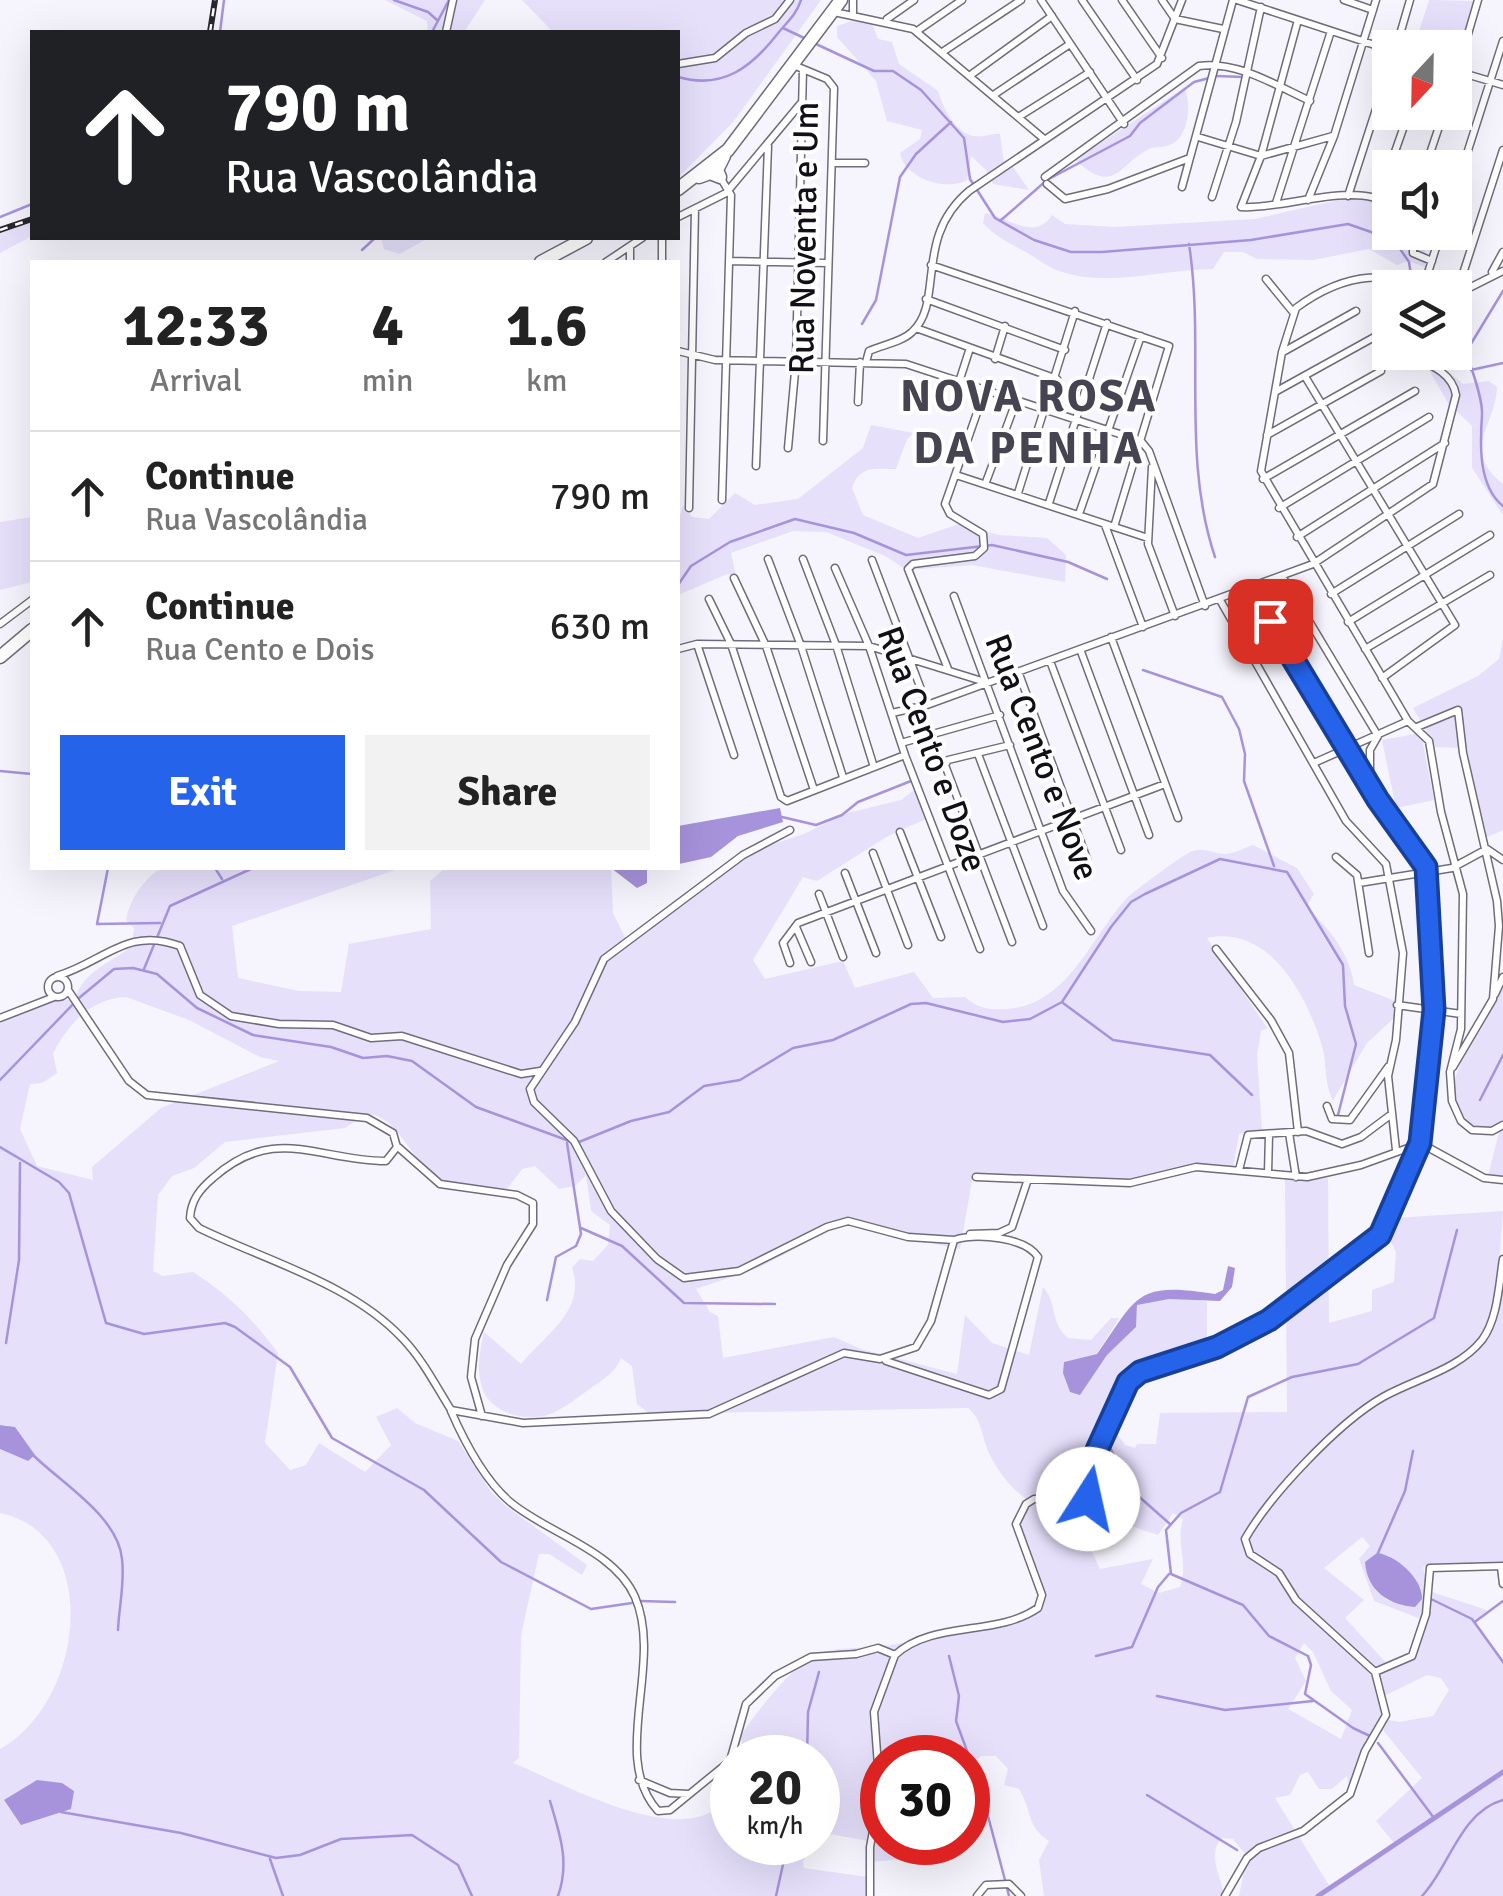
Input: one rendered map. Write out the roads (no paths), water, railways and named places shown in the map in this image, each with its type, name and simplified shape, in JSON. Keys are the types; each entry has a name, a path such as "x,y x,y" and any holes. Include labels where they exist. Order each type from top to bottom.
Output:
{"highway":[{"path":"720,177 718,167 728,150 796,66 831,4"},
{"path":"681,185 740,127 831,4"},
{"path":"681,185 728,150"},
{"path":"681,185 710,172 720,177"},
{"path":"534,260 569,240"},
{"path":"545,260 582,240"},
{"path":"0,648 30,624"},
{"path":"0,657 30,632"}],"street":[{"path":"446,30 453,0"},
{"path":"680,64 716,58 746,34 776,19 790,0"},
{"path":"853,0 853,15"},
{"path":"886,20 914,0"},
{"path":"917,32 962,0"},
{"path":"944,51 1021,0"},
{"path":"1041,0 1124,124"},
{"path":"1082,0 1137,80"},
{"path":"1122,0 1162,58"},
{"path":"1162,0 1175,19 1223,29"},
{"path":"858,402 863,362 869,352 916,328 926,299 938,231 948,211 1044,139 1137,80 1162,58 1182,0"},
{"path":"1182,187 1187,159 1198,137 1213,64 1235,0 1372,44"},
{"path":"1344,0 1373,10"},
{"path":"1307,201 1334,136 1376,0"},
{"path":"1400,30 1410,0"},
{"path":"1469,30 1478,0"},
{"path":"831,4 853,15 886,20 917,32 972,74 1044,139"},
{"path":"1212,196 1229,147 1261,7"},
{"path":"972,74 1052,16"},
{"path":"1298,20 1261,156 1241,207 1372,196"},
{"path":"1276,203 1331,32"},
{"path":"1468,150 1503,41"},
{"path":"995,94 1070,44"},
{"path":"1187,159 1108,189 1065,199 1046,180 1194,68 1213,64 1245,72 1310,101"},
{"path":"788,448 796,360 802,101 796,66"},
{"name":"Rua Noventa e Um","path":"796,66 827,79 834,88 823,441"},
{"path":"1020,116 1090,72"},
{"path":"1472,77 1503,85"},
{"path":"680,216 729,190 802,101"},
{"path":"1348,196 1372,122"},
{"path":"1198,137 1261,156 1334,136"},
{"path":"756,466 763,360 768,146"},
{"path":"1461,270 1503,150"},
{"path":"832,163 864,163"},
{"path":"720,177 729,190 730,261 722,500"},
{"path":"689,508 695,209"},
{"path":"609,260 639,240"},
{"path":"630,246 630,260"},
{"path":"1413,250 1432,260"},
{"path":"1429,270 1435,250"},
{"path":"1492,272 1503,252"},
{"path":"730,261 828,263"},
{"path":"931,265 1169,346 1141,441 1109,526 1143,627"},
{"path":"1472,286 1492,272 1503,270"},
{"path":"1266,279 1293,312"},
{"path":"1372,279 1341,279 1293,312 1282,352 1263,479 1408,721 1432,750 1441,812 1457,865 1466,933 1461,1014 1450,1072 1452,1101 1461,1122 1478,1132 1503,1126"},
{"path":"926,299 1065,350"},
{"path":"1018,492 1057,379 1075,311"},
{"path":"1282,352 1356,311"},
{"path":"1049,503 1107,323"},
{"path":"995,359 1004,326"},
{"path":"916,328 969,351 1057,379"},
{"path":"1080,514 1141,335"},
{"path":"1275,392 1372,340"},
{"path":"680,351 694,357 728,360 906,364 1141,441 1205,606"},
{"path":"960,382 969,351"},
{"path":"1267,436 1382,370"},
{"path":"892,713 1050,661 1313,564 1433,484 1446,442 1455,386 1437,370"},
{"path":"1306,378 1455,627 1382,678"},
{"path":"948,670 908,567 974,556 984,548 983,534 950,514 946,504 985,390"},
{"path":"1263,479 1415,391"},
{"path":"986,482 1017,400"},
{"path":"1279,508 1430,417"},
{"path":"1297,537 1446,442"},
{"path":"1152,462 1148,538 1174,616"},
{"path":"956,475 1018,492 1148,538"},
{"path":"1331,594 1458,514"},
{"path":"1348,622 1490,536"},
{"path":"768,559 843,777"},
{"path":"802,560 836,646 873,764"},
{"path":"872,560 927,704"},
{"name":"Rua Cento e Doze","path":"835,568 870,646 904,755 980,948"},
{"path":"1365,649 1490,575"},
{"path":"1282,576 1378,736"},
{"path":"734,578 766,646 814,790"},
{"path":"398,1146 386,1160 312,1148 257,1152 228,1165 202,1188 192,1204 190,1218 199,1228 335,1290 383,1320 415,1352 451,1410 468,1448 510,1502 589,1552 631,1588 646,1646 638,1778 662,1812 730,1761 746,1704 775,1676 811,1656 856,1654 878,1648 895,1654 944,1634 997,1626 1038,1608 1042,1595 1016,1524 1026,1504 1034,1499 1092,1497 1097,1450 1134,1376 1227,1342 1269,1320 1380,1235 1420,1143 1434,1010 1422,857 1370,787 1250,589"},
{"name":"Rua Cento e Nove","path":"954,596 1062,891 1091,930"},
{"path":"708,599 731,644 781,797 787,801 904,755"},
{"path":"1220,600 1316,762 1346,821 1380,854 1390,878 1403,953 1396,1040 1389,1066 1389,1116 1396,1150"},
{"path":"0,624 30,602"},
{"path":"1112,637 1178,818"},
{"path":"680,648 697,644 870,646 988,682"},
{"path":"697,644 734,755"},
{"path":"1080,649 1150,835"},
{"path":"1050,661 1121,850"},
{"path":"1018,671 1087,860"},
{"path":"963,675 959,683 967,690"},
{"path":"1417,728 1458,710 1472,802 1487,849 1499,926 1493,999"},
{"path":"901,742 1000,715"},
{"path":"1316,762 1408,721"},
{"path":"1370,787 1370,750 1378,736"},
{"path":"1010,745 945,763 1012,942"},
{"path":"978,754 1043,926"},
{"path":"790,963 782,943 795,926 888,886 1166,784"},
{"path":"530,1089 575,1022 598,967 610,953 749,851 790,830"},
{"path":"900,832 941,937"},
{"path":"1487,849 1503,860"},
{"path":"1360,883 1457,865 1487,849"},
{"path":"874,853 908,945"},
{"path":"1336,857 1352,866 1360,883 1369,953"},
{"path":"845,873 876,953"},
{"path":"819,894 843,957"},
{"path":"795,926 811,962"},
{"path":"32,1002 53,978 122,945 162,939 180,946 200,996 228,1015 280,1024 333,1025 371,1038 402,1036 521,1074 540,1071"},
{"path":"1216,949 1271,1020 1289,1052 1296,1177"},
{"path":"0,1018 63,992 76,970"},
{"path":"53,978 47,988 63,992"},
{"path":"53,978 76,1004 129,1081 147,1094 367,1118 386,1126 398,1146 440,1184 516,1195 532,1203 533,1224 507,1265 475,1339 471,1378 482,1417"},
{"path":"1450,1072 1503,978"},
{"path":"1397,1005 1461,1014"},
{"path":"1328,1106 1332,1119 1350,1120 1389,1066"},
{"path":"451,1410 523,1423 709,1414 844,1353 880,1359 989,1396 1001,1389 1038,1257 1031,1247 958,1238 908,1237 848,1221 739,1271 684,1278 657,1259 611,1211 564,1128 534,1102 521,1074"},
{"path":"1239,1170 1246,1136 1294,1132 1348,1143 1389,1116"},
{"path":"1268,1174 1269,1134"},
{"path":"976,1177 1130,1184 1192,1167 1296,1177 1339,1172 1420,1143 1484,1178 1503,1180"},
{"path":"958,1238 1008,1230 1028,1180"},
{"path":"880,1359 916,1347 925,1332 958,1238"},
{"path":"1225,1896 1247,1858 1259,1848 1304,1831 1350,1794 1365,1751 1384,1724 1375,1672 1296,1600 1278,1573 1250,1554 1245,1539 1324,1448 1372,1404 1438,1372 1482,1339 1494,1311 1503,1258"},
{"path":"1375,1672 1412,1656 1426,1614 1430,1568 1502,1567 1503,1584"},
{"path":"870,1896 872,1836 880,1793 874,1712 895,1654"},
{"path":"638,1778 670,1794 689,1794"},
{"path":"977,1896 986,1886 1009,1884 1021,1896"}],"waterway":[{"path":"220,30 224,0"},
{"path":"394,0 428,12 437,20"},
{"path":"433,30 449,0"},
{"path":"680,77 709,80 735,73 769,45 801,0"},
{"path":"783,28 804,38"},
{"path":"816,44 874,71 893,71 921,90 964,138 970,179 995,218 1034,240 1071,252 1102,252 1251,240 1348,224 1394,240 1410,270"},
{"path":"1216,76 1243,77"},
{"path":"1000,221 1047,180 1130,136 1140,123 1194,82 1209,78"},
{"path":"862,324 876,300 900,177 916,154 951,122"},
{"path":"0,217 30,205"},
{"path":"362,250 373,240"},
{"path":"1189,244 1199,480 1215,557"},
{"path":"1503,291 1466,352 1481,400 1485,476 1503,506"},
{"path":"1472,370 1503,363"},
{"path":"680,582 691,566 730,542 795,519 854,533 906,555 992,545 1068,562 1107,579"},
{"path":"1143,670 1222,697 1239,729 1245,754 1244,781 1274,866"},
{"path":"0,771 30,774"},
{"path":"782,817 816,825 842,815 858,802 911,781"},
{"path":"579,1142 631,1121 669,1112 704,1086 740,1080 793,1048 833,1040 911,1004 926,1003 1003,1022 1030,1019 1062,1002 1131,902 1220,859 1287,872 1343,965 1345,1006 1356,1044 1338,1115"},
{"path":"108,870 97,924 160,923"},
{"path":"216,870 222,879"},
{"path":"144,969 170,906 249,870"},
{"path":"0,1080 79,998 114,969 133,968 157,974 197,1008 253,1035 331,1047 363,1058 387,1056 412,1061 476,1107 572,1142"},
{"path":"1063,1003 1113,1040 1210,1055 1252,1095"},
{"path":"1480,1100 1503,1055"},
{"path":"547,1300 556,1257 576,1246 581,1234 567,1143"},
{"path":"0,1147 59,1182 69,1193 106,1323 144,1334 225,1323 235,1327 290,1367 332,1438 424,1490 501,1562 591,1609 632,1603"},
{"path":"6,1343 19,1260 20,1163"},
{"path":"581,1228 622,1246 684,1303 775,1304"},
{"path":"1372,1737 1305,1694 1311,1665 1308,1656 1269,1636 1243,1605 1171,1574 1166,1530 1181,1513 1220,1492 1248,1397 1292,1377 1358,1364 1434,1318 1457,1230"},
{"path":"1110,1448 1136,1494 1170,1524"},
{"path":"1378,1553 1405,1491 1413,1451"},
{"path":"32,1454 86,1501 118,1543 123,1577 118,1630"},
{"path":"1096,1656 1132,1647 1158,1587 1169,1574"},
{"path":"1431,1599 1472,1619 1503,1662"},
{"path":"640,1601 675,1602"},
{"path":"1476,1621 1503,1601"},
{"path":"949,1656 959,1696 956,1721 980,1786 1005,1880"},
{"path":"808,1735 808,1712 819,1672"},
{"path":"1157,1696 1225,1710 1313,1701"},
{"path":"1378,1743 1434,1818"},
{"path":"1318,1896 1503,1772"},
{"path":"1147,1795 1237,1850"},
{"path":"1422,1896 1476,1816 1503,1800"},
{"path":"550,1801 563,1860 558,1896"},
{"path":"61,1812 181,1833 276,1858 300,1855 341,1839 412,1835 458,1865 472,1896"},
{"path":"270,1859 283,1896"},
{"path":"776,1896 783,1865"},
{"path":"1007,1888 1009,1896"}],"railway":[{"path":"210,30 215,0"},
{"path":"0,230 30,220"}],"district":[{"name":"NOVA ROSA DA PENHA","path":"1029,422"}]}
